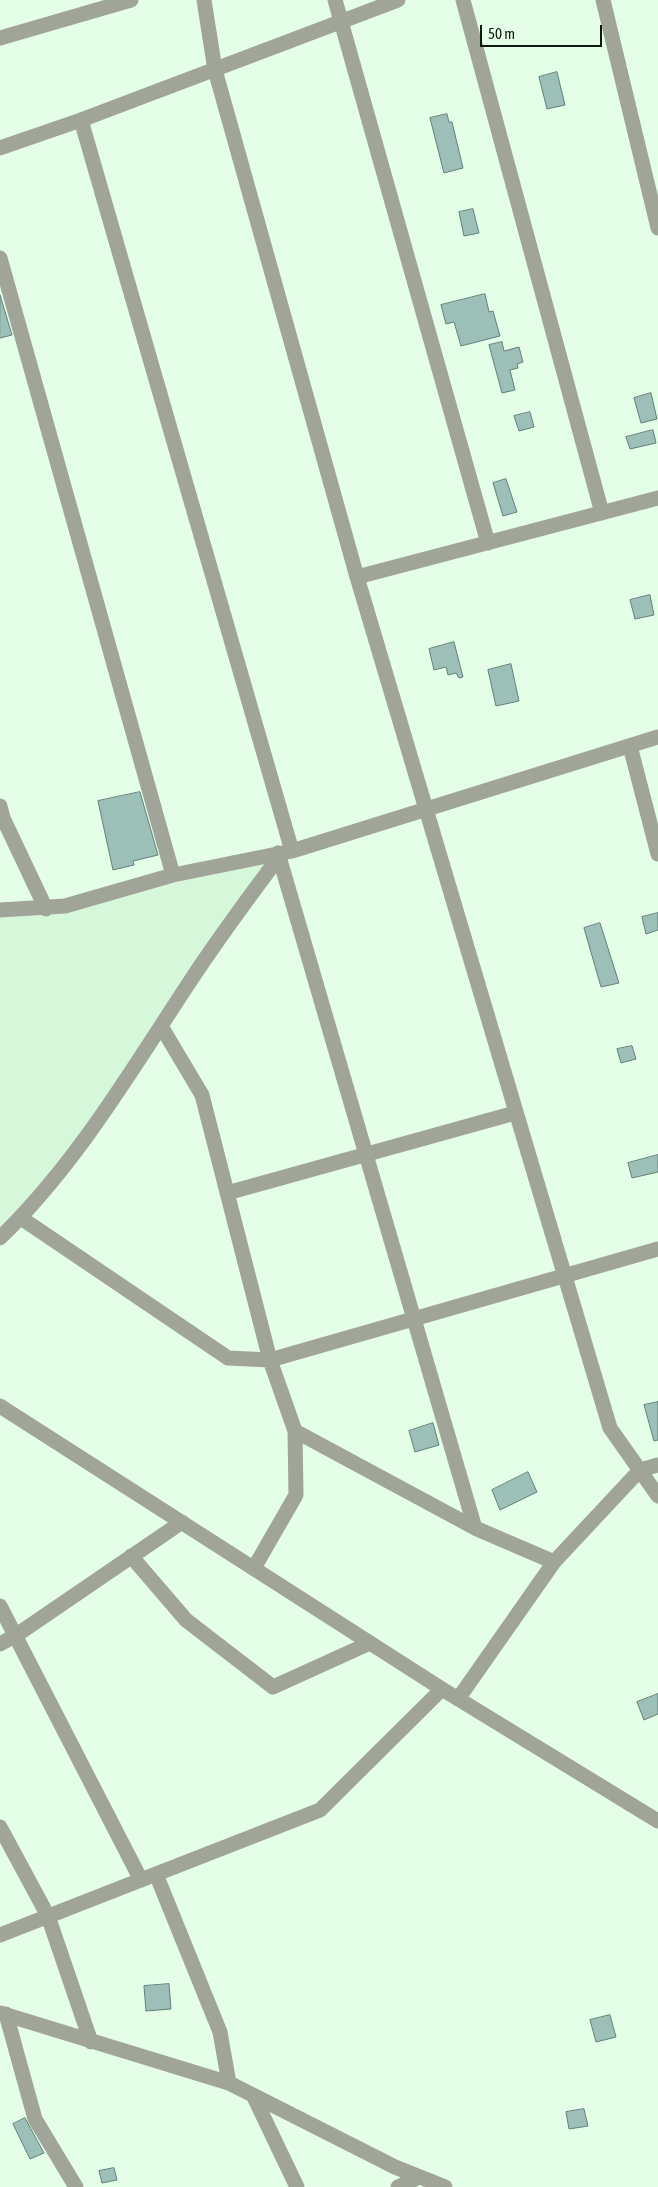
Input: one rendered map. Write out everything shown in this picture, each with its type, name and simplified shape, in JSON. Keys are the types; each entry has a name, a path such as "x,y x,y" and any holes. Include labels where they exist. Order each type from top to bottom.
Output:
{"street":[{"path":"0,38 131,0"},
{"path":"204,0 215,70 357,577 563,1276 610,1428 658,1496"},
{"path":"336,0 340,22 488,543"},
{"path":"0,148 81,120 398,0"},
{"path":"463,0 602,512"},
{"path":"603,0 658,228"},
{"path":"81,120 413,1319 475,1528"},
{"path":"1,266 173,875"},
{"path":"357,577 658,498"},
{"path":"0,910 46,909 65,906 173,875 285,852 425,811 658,737"},
{"path":"630,746 658,854"},
{"path":"0,806 3,818 46,909"},
{"path":"0,1238 21,1218 98,1124 161,1026 273,865 285,852"},
{"path":"161,1026 202,1095 270,1360 295,1431 296,1495 254,1568"},
{"path":"227,1193 515,1113"},
{"path":"21,1218 228,1358 270,1360 658,1249"},
{"path":"0,1406 458,1700 658,1821"},
{"path":"295,1431 475,1528 554,1562"},
{"path":"458,1700 554,1562 640,1470 658,1465"},
{"path":"0,1644 15,1636 182,1522"},
{"path":"132,1556 186,1620 273,1687 370,1643"},
{"path":"0,1606 141,1880"},
{"path":"0,1935 320,1810 442,1689"},
{"path":"0,1826 48,1916 92,2042"},
{"path":"156,1874 220,2032 228,2083"},
{"path":"3,2013 228,2083 395,2167 445,2187"},
{"path":"3,2013 35,2119 76,2187"},
{"path":"253,2095 297,2187"},
{"path":"398,2187 419,2177"}],"shaded area":[{"path":"270,861 92,1131 0,1229 0,911 51,911"}],"building":[{"path":"557,72 565,105 547,109 539,77"},
{"path":"447,114 449,122 452,122 463,168 444,173 430,118"},
{"path":"473,209 479,233 464,236 459,212"},
{"path":"485,294 489,312 493,311 500,336 461,346 454,322 446,324 441,305"},
{"path":"0,295 12,335 0,338"},
{"path":"502,342 504,351 519,347 523,362 517,364 518,368 510,370 515,390 502,393 489,345"},
{"path":"651,393 657,419 641,423 634,398"},
{"path":"530,412 534,427 519,431 514,416"},
{"path":"653,430 656,443 630,449 626,437"},
{"path":"506,479 517,512 503,516 493,483"},
{"path":"650,595 654,615 635,619 630,600"},
{"path":"454,642 463,677 459,678 456,673 448,675 446,667 434,670 429,649"},
{"path":"511,664 519,701 496,706 488,670"},
{"path":"140,792 158,855 133,861 134,865 113,870 98,801"},
{"path":"658,913 658,930 646,934 642,917"},
{"path":"600,923 619,983 601,987 584,928"},
{"path":"632,1046 636,1059 621,1063 617,1049"},
{"path":"658,1155 658,1172 632,1178 628,1163"},
{"path":"658,1402 658,1440 654,1441 644,1405"},
{"path":"433,1423 439,1445 415,1452 409,1431"},
{"path":"528,1472 537,1492 500,1510 492,1490"},
{"path":"658,1694 658,1714 644,1720 637,1702"},
{"path":"169,1984 171,2009 146,2011 144,1986"},
{"path":"610,2015 616,2037 596,2042 590,2020"},
{"path":"584,2109 588,2126 569,2129 566,2112"},
{"path":"25,2118 44,2153 30,2159 13,2124"},
{"path":"114,2168 117,2180 102,2183 99,2171"}]}
